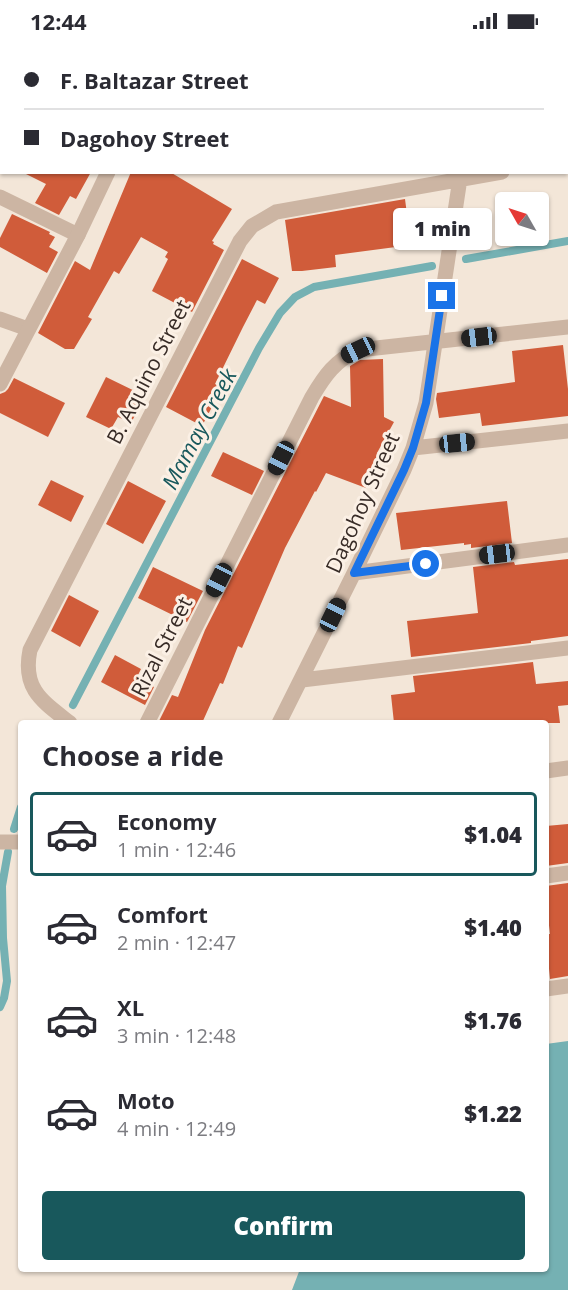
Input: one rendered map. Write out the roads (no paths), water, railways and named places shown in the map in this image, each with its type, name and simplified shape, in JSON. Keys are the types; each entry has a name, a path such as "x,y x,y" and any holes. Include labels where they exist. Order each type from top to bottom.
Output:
{"street":[{"path":"0,384 78,235 107,174"},
{"name":"B. Aquino Street","path":"66,720 37,695 28,678 27,664 30,650 240,241 252,226 276,212 460,176 481,174"},
{"name":"Dagohoy Street","path":"281,720 413,448 426,403 460,176"},
{"path":"0,197 78,235"},
{"path":"0,319 28,329"},
{"name":"Rizal Street","path":"149,720 301,418 332,367 358,350 568,327"},
{"path":"413,448 568,431"},
{"path":"354,573 568,545"},
{"path":"302,680 568,648"},
{"path":"549,771 568,768"},
{"path":"0,842 18,842"},
{"path":"549,876 568,873"},
{"path":"549,989 568,986"}],"water":[{"path":"568,1041 568,1290 292,1290 299,1272 549,1272 549,1044"}],"waterway":[{"name":"Mamay Creek","path":"466,259 568,241"},
{"name":"Mamay Creek","path":"73,705 259,348 280,313 295,297 314,287 432,266"},
{"name":"Mamay Creek","path":"14,829 18,816"},
{"name":"Mamay Creek","path":"0,1007 7,981 2,886 8,852"}]}
